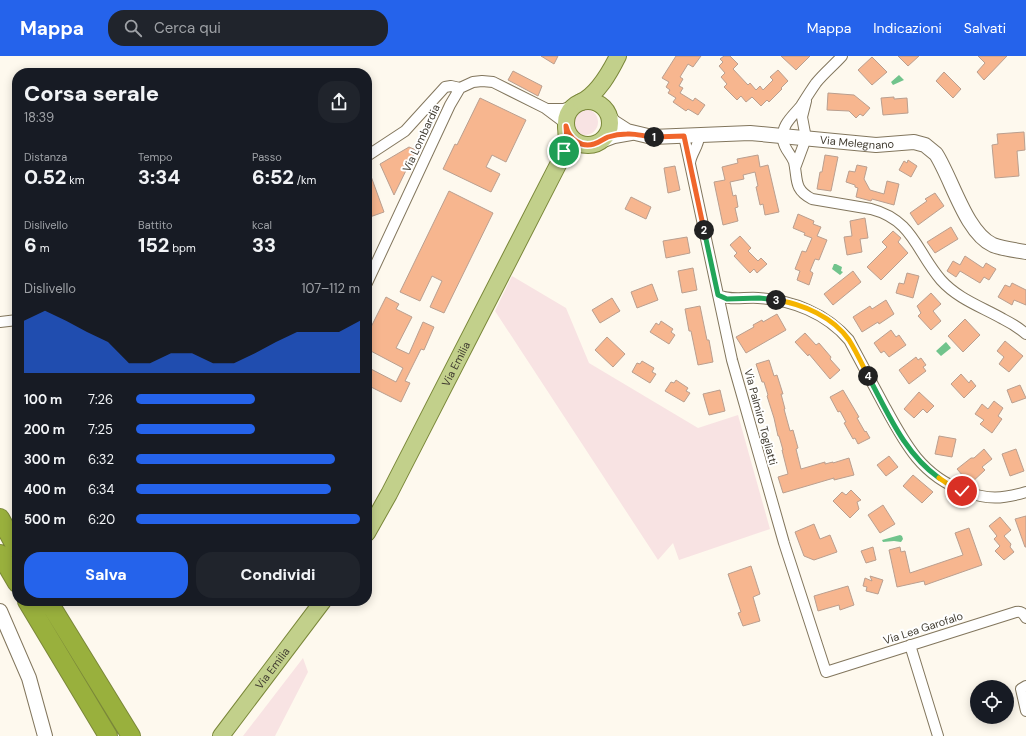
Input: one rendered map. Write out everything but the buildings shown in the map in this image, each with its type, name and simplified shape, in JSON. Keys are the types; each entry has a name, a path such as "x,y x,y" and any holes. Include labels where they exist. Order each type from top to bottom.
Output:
{"highway":[{"path":"0,518 12,540"},
{"path":"0,554 12,574"},
{"path":"30,606 108,736"},
{"path":"51,606 131,736"}],"main road":[{"path":"616,60 606,90 606,103 610,122 606,137 596,143 582,144 575,141 570,135 566,126 568,115 578,104 592,94 616,60"},
{"path":"578,104 590,101 597,103 605,108 609,115"},
{"name":"Via Emilia","path":"372,524 543,195 567,142 566,126"},
{"name":"Via Emilia","path":"543,195 570,158 582,148 596,143"},
{"name":"Via Emilia","path":"221,736 319,606"}],"street":[{"path":"842,56 817,82 787,122 783,135 783,143 794,162 794,171 799,187 812,199 879,211 896,220 909,232 933,269 949,288 1026,334"},
{"path":"372,153 405,131 445,87 452,86 460,88 473,82 493,82 545,108 562,120 566,126"},
{"name":"Via Lombardia","path":"372,272 450,105 460,88"},
{"path":"794,171 804,145 805,138 802,117 809,94"},
{"path":"545,108 558,110 578,104"},
{"name":"Via Melegnano","path":"609,115 613,122 631,133 652,138 750,133 876,145 910,142 925,145 934,152 940,160 970,221 980,236 998,247 1026,252"},
{"name":"Via Melegnano","path":"596,143 614,136 631,133"},
{"name":"Via Palmiro Togliatti","path":"684,136 732,360 773,507 826,672"},
{"path":"690,163 698,144 699,136"},
{"path":"718,295 727,299 759,298 784,301 804,308 828,320 848,340 901,437 913,455 930,472 951,486 980,496 1006,498 1026,492"},
{"path":"0,322 12,321"},
{"path":"0,611 30,678 45,736"},
{"name":"Via Lea Garofalo","path":"826,672 1016,612 1020,611 1026,618"},
{"path":"910,645 938,736"},
{"path":"1026,686 1021,689 1021,693 1026,711"}],"shaded area":[{"path":"899,75 904,80 893,85 891,82"},
{"path":"585,109 594,113 598,122 594,131 585,135 576,131 572,122 576,113"},
{"path":"834,264 842,267 841,271 843,272 840,275 832,269"},
{"path":"512,276 566,308 589,363 698,428 738,415 770,529 679,560 673,543 658,560 495,311"},
{"path":"946,342 951,348 941,356 936,351"},
{"path":"900,535 903,539 901,542 883,542 882,540"},
{"path":"303,658 308,672 275,736 243,736"}],"route":[{"path":"564,151 567,142 566,126 568,133 573,139 587,145 596,144 606,138 620,134 631,133 652,138 684,136 718,295 727,299 759,298 784,301 816,313 828,320 844,334 848,340 901,437 913,455 930,472 951,486 962,491"}]}
